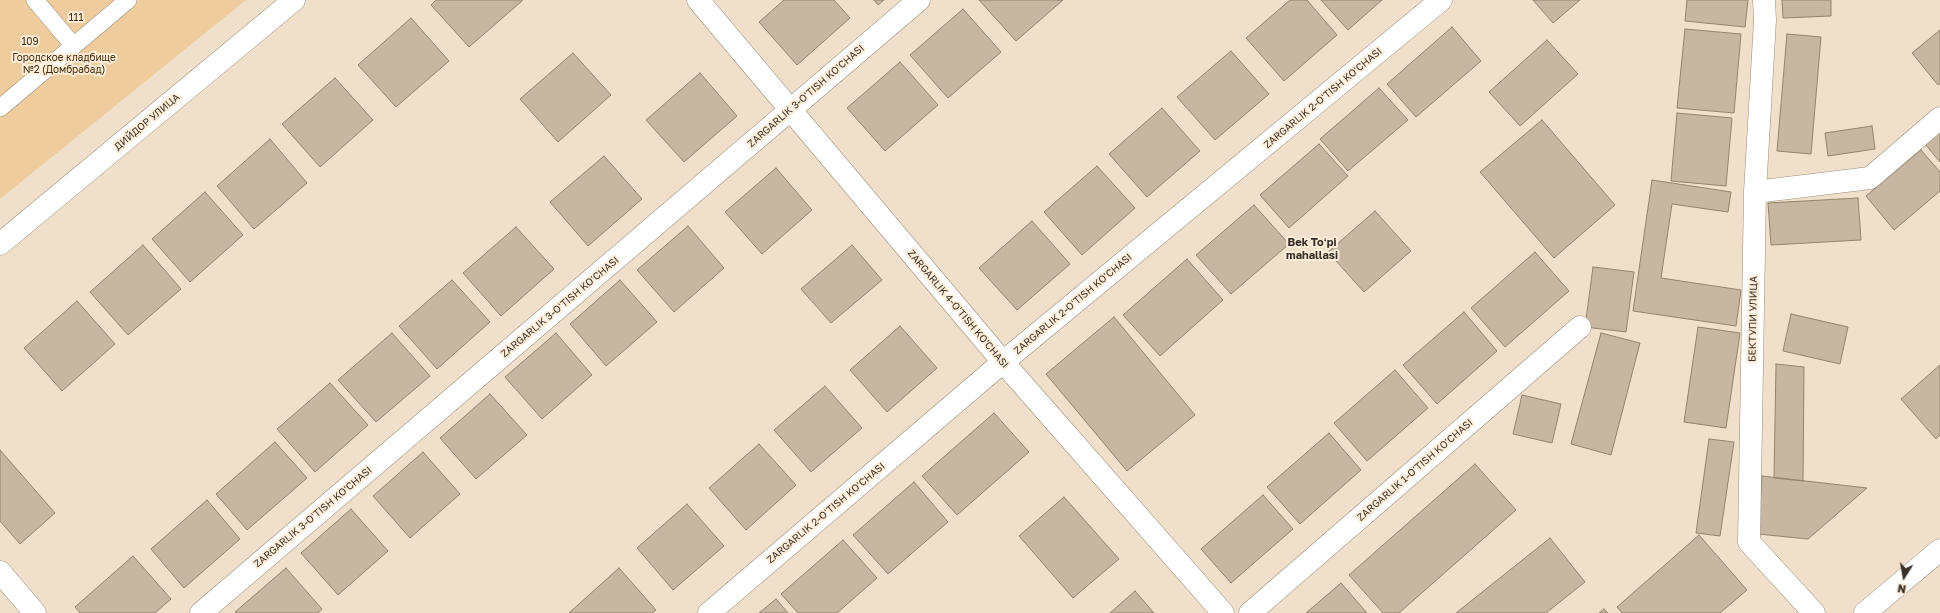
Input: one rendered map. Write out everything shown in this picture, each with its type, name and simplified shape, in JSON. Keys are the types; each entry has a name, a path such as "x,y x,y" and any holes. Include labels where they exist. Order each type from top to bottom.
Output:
{"street":[{"name":"ДИЙДОР УЛИЦА","path":"0,244 294,0"},
{"name":"ZARGARLIK 4-O'TISH KO'CHASI","path":"698,0 1003,362 1223,613"},
{"name":"ZARGARLIK 3-O'TISH KO'CHASI","path":"201,613 919,0"},
{"name":"ZARGARLIK 2-O'TISH KO'CHASI","path":"708,613 1003,362 1442,0"},
{"name":"БЕКТУПИ УЛИЦА","path":"1764,0 1765,20 1755,192 1748,542 1814,613"},
{"path":"1755,192 1870,178 1940,118"},
{"name":"ZARGARLIK 1-O'TISH KO'CHASI","path":"1250,613 1580,327"},
{"path":"1865,613 1940,550"},
{"path":"3,581 35,613"}],"lane":[{"path":"35,0 73,45"},
{"path":"0,108 128,0"}],"green space":[{"name":"Городское кладбище №2 (Домбрабад)","path":"0,0 246,0 0,199"}],"building":[{"path":"436,0 522,1 469,47 431,5"},
{"path":"784,0 834,0 850,18 797,65 759,22"},
{"path":"874,0 884,0 878,5"},
{"path":"979,0 1063,0 1016,41"},
{"path":"1290,0 1307,0 1337,35 1284,81 1246,38"},
{"path":"1321,0 1382,0 1348,30"},
{"path":"1533,0 1580,0 1553,23"},
{"path":"1687,0 1748,0 1745,27 1685,21"},
{"path":"1782,0 1831,0 1831,16 1783,18"},
{"path":"963,9 1001,52 948,98 910,55"},
{"path":"411,18 449,61 396,107 358,65"},
{"path":"1452,27 1481,61 1416,117 1387,84"},
{"path":"1685,29 1741,34 1734,113 1677,108"},
{"path":"1940,30 1940,83 1938,85 1912,53"},
{"path":"1787,34 1821,37 1811,154 1777,151"},
{"path":"1547,40 1578,74 1520,126 1489,92"},
{"path":"1231,51 1269,94 1215,140 1177,97"},
{"path":"573,53 611,95 558,142 520,99"},
{"path":"900,62 938,105 885,151 847,108"},
{"path":"700,73 737,116 684,162 646,120"},
{"path":"335,78 373,120 320,167 282,124"},
{"path":"1379,88 1408,120 1348,171 1320,139"},
{"path":"1162,108 1200,151 1147,197 1109,154"},
{"path":"1677,113 1732,118 1726,186 1671,181"},
{"path":"1542,120 1615,205 1554,258 1480,172"},
{"path":"1872,126 1875,149 1828,156 1825,133"},
{"path":"1940,131 1940,162 1925,144"},
{"path":"270,139 307,183 254,229 217,186"},
{"path":"1319,144 1348,176 1289,228 1260,195"},
{"path":"1921,150 1940,172 1940,191 1894,230 1866,196"},
{"path":"604,156 642,199 588,246 550,202"},
{"path":"1097,166 1135,208 1082,255 1044,212"},
{"path":"776,168 812,210 762,254 725,212"},
{"path":"1652,180 1731,192 1728,212 1672,204 1661,278 1741,290 1736,326 1633,311"},
{"path":"205,192 243,235 190,282 152,239"},
{"path":"1858,198 1861,240 1771,245 1768,203"},
{"path":"1254,205 1289,244 1231,294 1196,255"},
{"path":"1375,211 1411,251 1364,292 1328,252"},
{"path":"1032,221 1070,264 1017,310 979,268"},
{"path":"688,226 724,268 674,312 637,270"},
{"path":"516,227 554,269 501,316 463,273"},
{"path":"143,245 181,289 128,335 90,292"},
{"path":"852,245 882,280 831,323 801,289"},
{"path":"1535,252 1569,291 1505,347 1471,308"},
{"path":"1187,259 1223,300 1160,356 1123,315"},
{"path":"1593,267 1634,272 1626,332 1585,327"},
{"path":"452,280 490,322 437,369 399,326"},
{"path":"620,280 657,322 606,366 570,324"},
{"path":"77,301 115,344 62,391 24,348"},
{"path":"1464,312 1497,351 1437,404 1403,365"},
{"path":"1791,314 1848,327 1840,364 1783,351"},
{"path":"1114,317 1195,415 1127,471 1046,374"},
{"path":"900,326 937,368 887,412 850,370"},
{"path":"1698,327 1740,333 1726,428 1684,422"},
{"path":"392,333 430,376 376,422 338,380"},
{"path":"556,333 592,375 542,419 505,377"},
{"path":"1601,333 1640,343 1611,455 1571,444"},
{"path":"1776,364 1804,367 1803,481 1774,478"},
{"path":"1940,365 1940,435 1936,439 1901,399"},
{"path":"1395,370 1428,408 1367,461 1334,423"},
{"path":"330,383 368,425 315,472 277,429"},
{"path":"825,386 862,428 811,472 774,430"},
{"path":"490,394 527,435 476,479 440,438"},
{"path":"1522,395 1561,404 1552,443 1513,434"},
{"path":"994,413 1029,452 957,515 922,476"},
{"path":"1329,433 1361,470 1300,524 1267,487"},
{"path":"1709,439 1734,442 1720,536 1696,533"},
{"path":"275,442 307,478 247,530 216,494"},
{"path":"759,444 796,485 746,530 709,488"},
{"path":"0,450 55,513 20,544 0,521"},
{"path":"423,452 460,494 410,538 373,496"},
{"path":"1475,464 1516,510 1399,613 1383,613 1349,575"},
{"path":"1762,476 1867,488 1808,539 1758,534"},
{"path":"914,482 948,522 888,574 853,535"},
{"path":"1263,495 1293,529 1231,583 1201,549"},
{"path":"1064,497 1119,559 1073,598 1019,536"},
{"path":"207,500 240,539 184,588 151,549"},
{"path":"687,504 724,546 673,590 637,548"},
{"path":"351,509 388,551 338,595 301,553"},
{"path":"1699,535 1747,590 1720,613 1622,613 1617,607"},
{"path":"1550,538 1585,582 1546,613 1456,613"},
{"path":"843,540 877,578 837,613 798,613 781,594"},
{"path":"133,556 171,599 155,613 80,613 75,607"},
{"path":"286,568 322,609 318,613 235,612"},
{"path":"619,568 656,610 652,613 569,613"},
{"path":"1341,583 1367,613 1306,613"},
{"path":"1135,591 1154,613 1110,613"},
{"path":"776,599 788,613 759,613"},
{"path":"1604,609 1608,613 1599,613"}],"district":[{"name":"Bek Toʻpi mahallasi","path":"1312,249"}],"park label":[{"name":"111","path":"76,18"},
{"name":"109","path":"30,42"}]}
